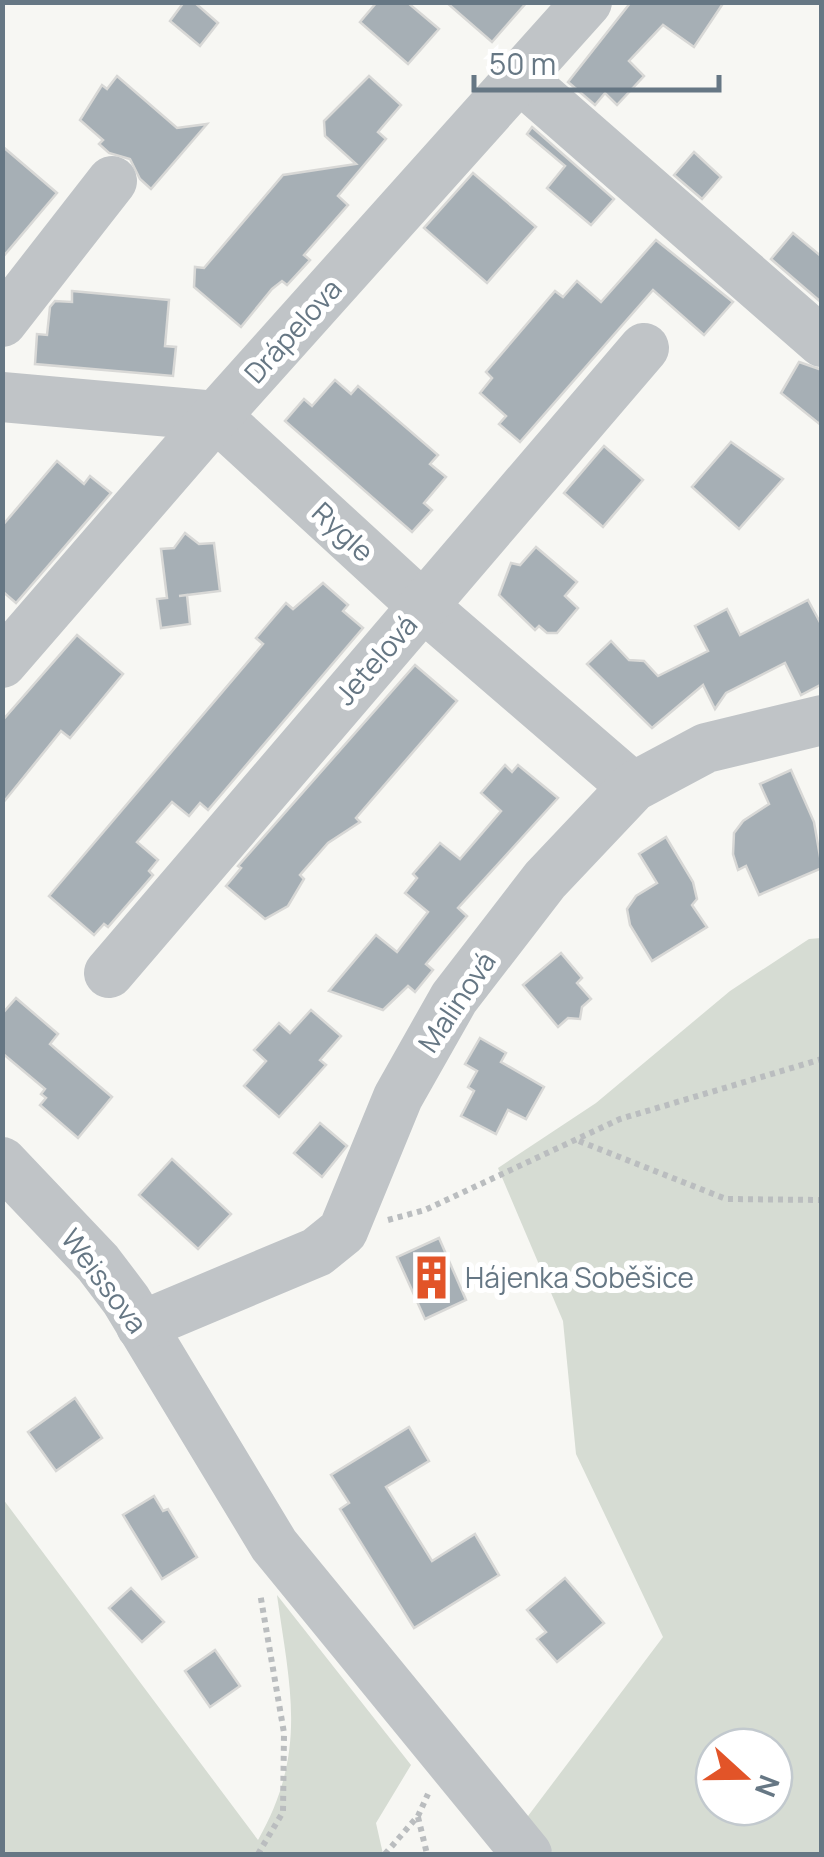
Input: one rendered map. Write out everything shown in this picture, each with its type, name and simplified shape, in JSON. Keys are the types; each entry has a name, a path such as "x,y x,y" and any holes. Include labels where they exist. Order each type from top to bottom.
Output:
{"street":[{"name":"Drápelova","path":"2,663 216,416 587,2"},
{"path":"521,79 822,342"},
{"path":"2,322 112,181"},
{"name":"Jetelová","path":"109,973 644,348"},
{"path":"2,398 216,416"},
{"name":"Rygle","path":"216,416 423,606 633,787"},
{"name":"Malinová","path":"344,1231 398,1097 454,998 545,880 633,787 706,748 822,720"},
{"name":"Weissova","path":"2,1162 98,1263 141,1326 274,1545 526,1854"},
{"path":"141,1326 317,1252 344,1231"}],"path":[{"path":"344,1231 425,1210 620,1118 822,1059"},
{"path":"579,1140 726,1199 822,1200"},
{"path":"258,1854 283,1812 284,1733 258,1581 274,1545"},
{"path":"385,1854 418,1816 428,1794 452,1766"},
{"path":"418,1816 427,1854"}],"shaded area":[{"path":"821,938 821,1854 554,1854 525,1820 663,1637 576,1454 563,1321 498,1168 596,1103 730,991 809,939"},
{"path":"3,1499 258,1840 274,1808 289,1749 290,1691 277,1595 411,1765 376,1823 383,1854 3,1854"}],"building":[{"path":"184,2 194,2 218,23 200,46 170,21"},
{"path":"377,2 407,2 439,29 408,64 360,22"},
{"path":"446,2 527,2 492,42"},
{"path":"631,2 724,2 694,47 663,25 629,61 644,76 617,105 605,93 595,105 568,82"},
{"path":"117,76 177,128 207,124 151,189 140,179 130,159 109,153 99,144 103,140 80,120 102,85 107,89"},
{"path":"369,76 401,105 378,132 386,139 338,196 348,205 304,255 310,260 287,285 282,281 272,289 241,327 194,287 195,267 204,268 283,175 356,164 325,136 324,121"},
{"path":"532,127 614,199 591,225 547,188 565,166 527,134"},
{"path":"2,146 57,193 2,258"},
{"path":"694,152 721,177 702,199 674,175"},
{"path":"473,173 536,227 487,283 424,228"},
{"path":"793,233 822,257 822,303 771,259"},
{"path":"656,240 733,302 704,335 653,290 520,442 499,424 506,416 480,393 492,378 486,372 555,291 563,297 577,281 601,302"},
{"path":"72,291 169,300 165,346 176,347 173,376 35,364 37,334 47,335 50,307 55,301 72,302"},
{"path":"799,362 822,370 822,426 781,393"},
{"path":"335,380 351,394 358,386 438,455 430,464 446,477 424,503 432,510 412,532 285,421 304,399 312,406"},
{"path":"731,442 783,479 739,529 692,487"},
{"path":"604,446 643,480 603,527 564,493"},
{"path":"57,461 84,484 90,476 111,493 16,603 2,591 2,526"},
{"path":"185,533 199,544 214,543 220,591 187,595 190,624 161,628 157,599 167,598 161,549 174,548"},
{"path":"536,547 577,582 565,596 578,608 557,633 547,633 539,626 535,630 499,595 511,563 520,565"},
{"path":"323,583 348,605 343,611 363,628 208,810 200,803 189,816 172,802 137,842 158,860 149,871 153,875 108,927 104,924 94,935 49,896 263,644 256,638 286,603 293,609"},
{"path":"808,600 822,626 822,684 801,695 785,663 726,693 715,709 703,685 652,728 587,664 611,641 629,660 644,661 658,676 708,651 695,626 727,609 740,635"},
{"path":"77,635 123,674 70,738 61,731 2,804 2,721"},
{"path":"415,665 457,701 356,818 360,822 328,843 300,875 304,879 288,906 265,919 226,886 241,868 238,866"},
{"path":"505,765 512,772 518,765 558,798 458,908 467,916 426,964 433,970 415,992 408,986 383,1010 329,991 376,935 397,952 428,912 405,893 417,878 413,874 440,843 460,859 501,811 481,793"},
{"path":"791,770 814,822 822,868 759,895 746,866 738,870 733,854 734,833 743,821 769,804 760,784"},
{"path":"666,837 693,882 697,899 692,905 707,927 652,961 630,925 627,909 636,896 657,883 639,854"},
{"path":"561,953 582,978 577,983 591,999 582,1007 580,1019 568,1018 558,1027 523,985"},
{"path":"16,998 58,1034 50,1044 112,1097 78,1138 40,1105 46,1098 41,1094 45,1089 2,1053 2,1014"},
{"path":"311,1010 341,1036 320,1060 326,1065 279,1117 244,1086 266,1061 254,1050 279,1023 290,1033"},
{"path":"480,1038 506,1053 501,1062 544,1087 526,1119 508,1110 496,1134 461,1116 474,1091 468,1087 477,1071 465,1064"},
{"path":"320,1123 347,1146 322,1177 294,1153"},
{"path":"172,1159 231,1214 198,1249 139,1195"},
{"name":"Hájenka Soběšice","path":"439,1238 466,1300 425,1319 397,1257"},
{"path":"75,1398 102,1438 56,1471 28,1432"},
{"path":"409,1427 429,1461 386,1487 432,1561 475,1534 499,1575 414,1628 340,1509 349,1503 331,1475"},
{"path":"154,1496 163,1511 168,1509 197,1557 162,1579 123,1515"},
{"path":"565,1578 604,1623 557,1662 537,1639 546,1632 527,1610"},
{"path":"131,1588 164,1622 142,1642 109,1608"},
{"path":"215,1650 240,1686 210,1707 185,1671"}],"place":[{"name":"Hájenka Soběšice","path":"432,1278"}]}
